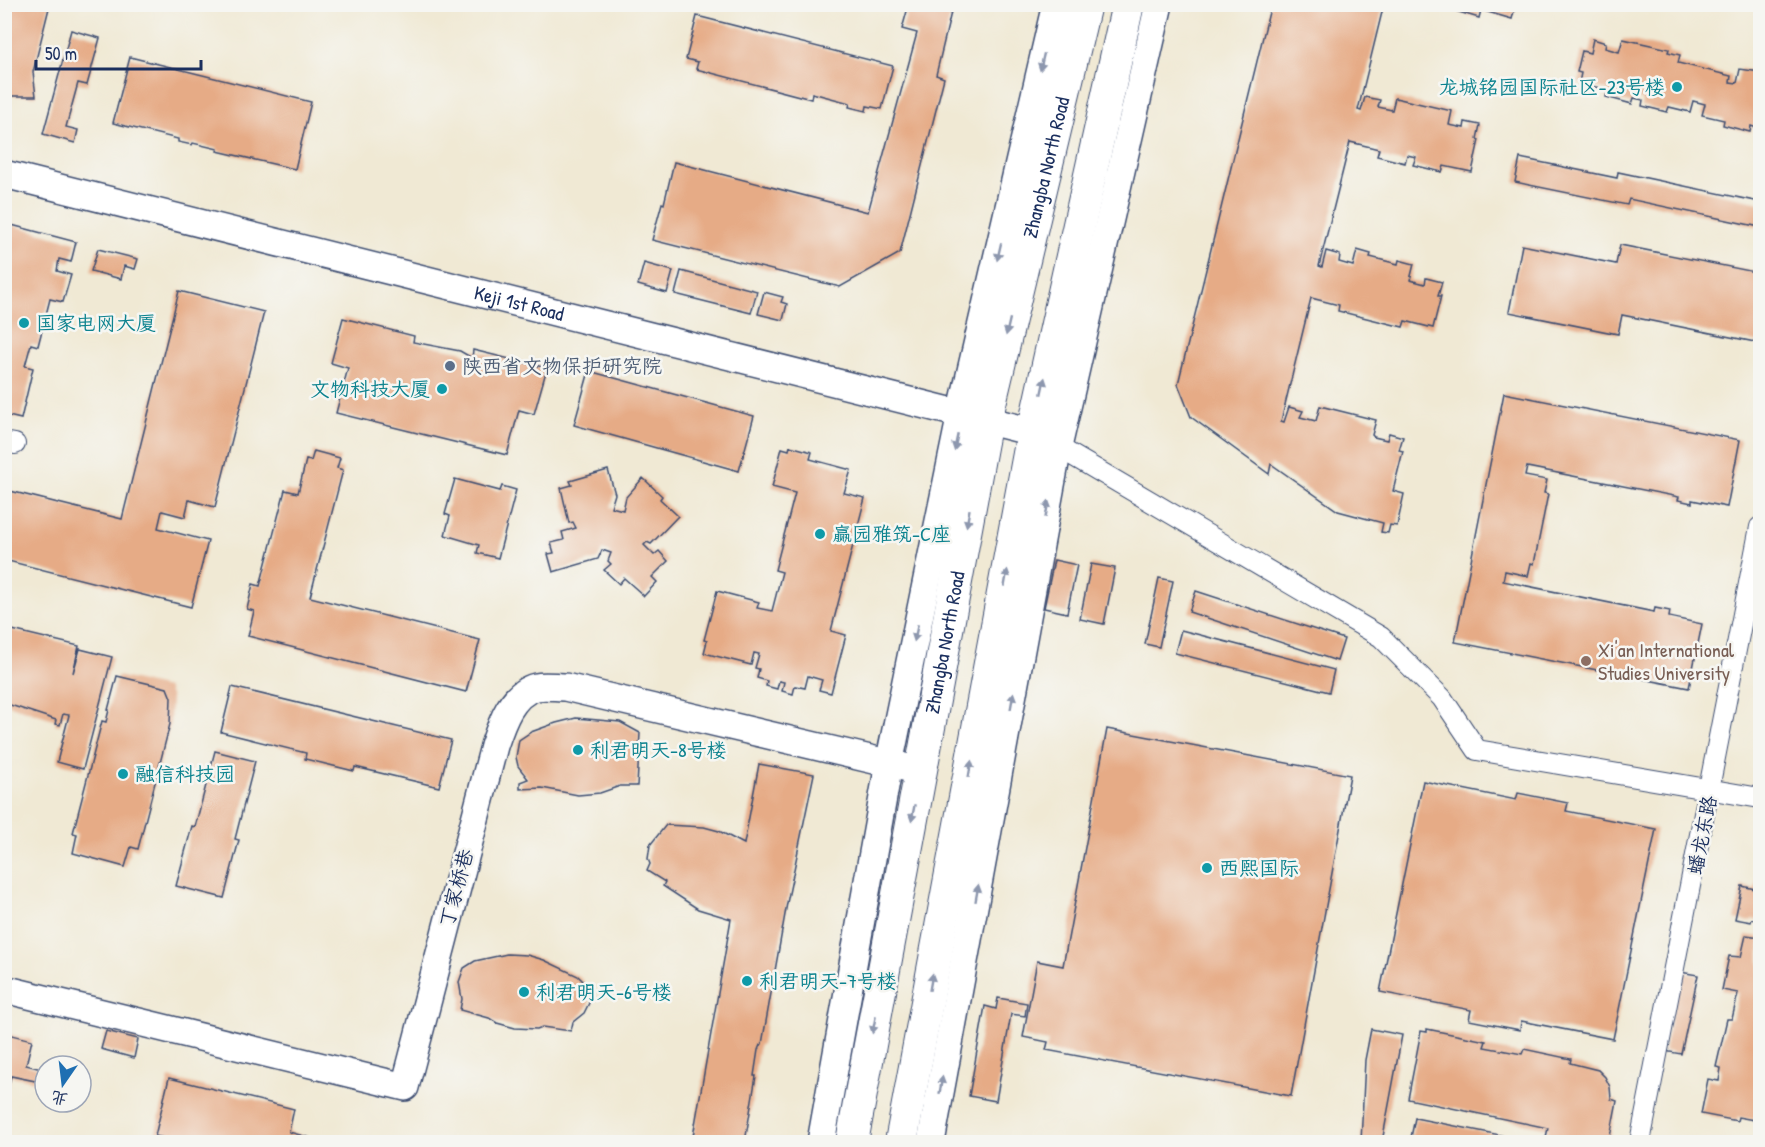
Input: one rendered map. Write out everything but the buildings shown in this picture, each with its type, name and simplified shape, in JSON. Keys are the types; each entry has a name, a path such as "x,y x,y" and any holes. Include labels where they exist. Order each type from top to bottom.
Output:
{"main road":[{"path":"822,1143 889,764 974,417 1056,4"},
{"name":"Zhangba North Road","path":"852,1143 921,771 974,417 1085,4"},
{"path":"901,1143 1045,439 1128,4"},
{"path":"931,1143 1045,439 1159,4"},
{"name":"Keji 1st Road","path":"4,174 974,417 1045,439"},
{"name":"丁家桥巷","path":"4,989 405,1087 494,746 504,717 520,696 536,687 565,687 921,771"}],"street":[{"path":"1045,439 1381,637 1442,698 1477,750 1761,798"},
{"name":"蟠龙东路","path":"1640,1143 1761,527"}],"place":[{"name":"龙城铭园国际社区-23号楼","path":"1677,87"},
{"name":"国家电网大厦","path":"24,323"},
{"name":"陕西省文物保护研究院","path":"450,366"},
{"name":"文物科技大厦","path":"442,389"},
{"name":"赢园雅筑-C座","path":"820,534"},
{"name":"Xi'an International Studies University","path":"1586,661"},
{"name":"利君明天-8号楼","path":"578,750"},
{"name":"融信科技园","path":"123,774"},
{"name":"西熙国际","path":"1207,868"},
{"name":"利君明天-7号楼","path":"747,981"},
{"name":"利君明天-6号楼","path":"524,992"}]}
